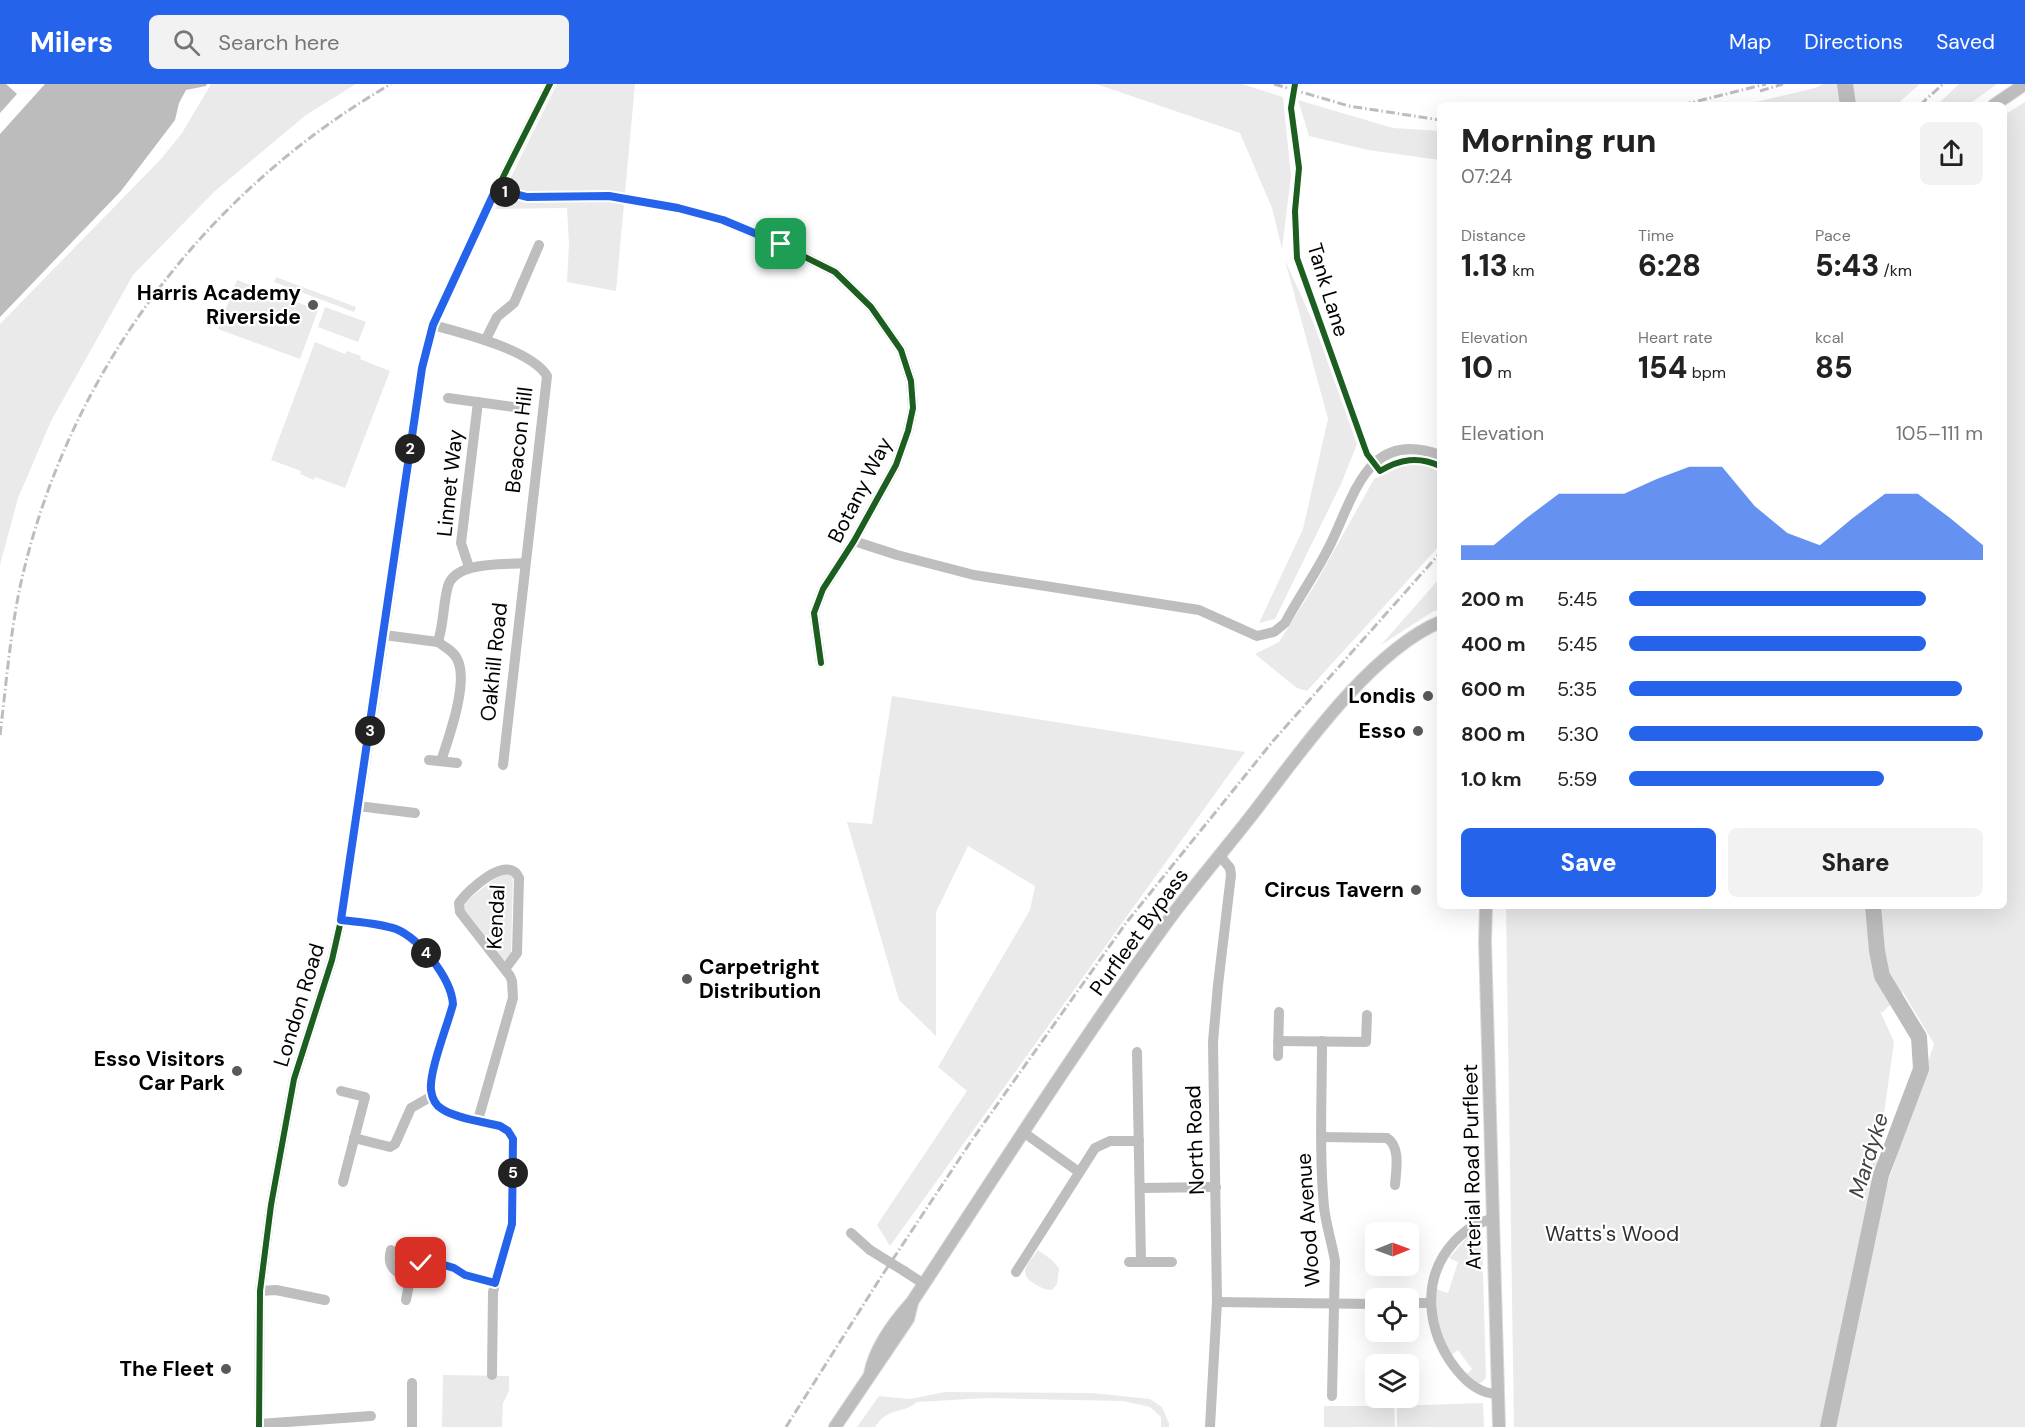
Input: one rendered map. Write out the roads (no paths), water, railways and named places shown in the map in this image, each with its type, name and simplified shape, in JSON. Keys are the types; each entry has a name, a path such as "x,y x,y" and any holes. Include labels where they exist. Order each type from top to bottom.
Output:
{"main road":[{"path":"1998,102 2025,84"},
{"name":"Purfleet Bypass","path":"835,1427 908,1319 912,1302 1023,1132 1154,940 1308,742 1363,681 1400,645 1437,623"},
{"name":"Arterial Road Purfleet","path":"1486,909 1499,1427"}],"street":[{"name":"London Road","path":"259,1425 260,1291 271,1205 294,1079 332,960 341,920 422,368 433,325 496,189 550,84"},
{"name":"Botany Way","path":"496,189 527,197 609,196 678,208 723,220 781,244 835,273 871,308 901,350 911,381 913,408 908,431 896,465 854,541 823,589 814,613 821,663"},
{"path":"486,339 497,317 514,303 539,245"},
{"name":"Beacon Hill","path":"433,325 486,339 542,367 547,376 525,563"},
{"name":"Linnet Way","path":"448,398 521,408"},
{"name":"Linnet Way","path":"469,567 461,543 478,402"},
{"name":"Botany Way","path":"854,541 974,575 1199,610 1257,636 1274,632 1285,623 1329,548 1360,477 1374,463 1392,452 1407,449 1437,454"},
{"path":"438,642 444,624 449,584 457,572 469,567 525,563"},
{"name":"Oakhill Road","path":"503,765 525,563"},
{"path":"384,635 438,642 454,654 459,662 460,678 456,714 441,761"},
{"path":"429,760 457,763"},
{"path":"358,806 415,813"},
{"name":"North Road","path":"1210,1427 1216,1302 1213,1042 1231,875 1230,868 1220,856"},
{"name":"Kendal","path":"478,1120 513,998 512,981 505,969 464,919 459,903 463,897 500,869 507,868 515,871 519,878 517,953 505,969"},
{"path":"341,920 396,929 429,956 448,984 453,1004 435,1067 431,1087 432,1096 444,1111 500,1126 508,1131 513,1139 512,1224 493,1292 492,1375"},
{"path":"1278,1056 1279,1012"},
{"path":"1278,1041 1366,1042 1367,1015"},
{"name":"Wood Avenue","path":"1322,1041 1324,1210 1335,1261 1332,1396"},
{"path":"1137,1052 1140,1188 1135,1262 1172,1262"},
{"path":"341,1091 365,1097 343,1182"},
{"path":"354,1138 390,1147 395,1144 411,1108 432,1096"},
{"path":"1023,1132 1080,1172"},
{"path":"1322,1137 1387,1138 1392,1142 1396,1152 1395,1185"},
{"path":"1016,1272 1095,1148 1110,1141 1139,1141"},
{"path":"1140,1188 1216,1187"},
{"path":"1493,1219 1472,1226 1448,1249 1433,1281 1431,1303 1436,1333 1450,1362 1468,1382 1479,1390 1489,1394 1498,1394"},
{"path":"851,1233 870,1250 924,1284"},
{"path":"391,1250 388,1259 391,1266 395,1272 410,1279"},
{"path":"406,1300 410,1279 421,1263 431,1261 454,1268 465,1275 495,1283"},
{"path":"260,1291 276,1290 325,1300"},
{"path":"1216,1302 1365,1304"},
{"path":"1419,1303 1431,1303"},
{"path":"412,1383 412,1427"},
{"path":"259,1425 371,1416"}],"waterway":[{"name":"Mardyke","path":"1845,84 1848,102"},
{"name":"Mardyke","path":"1828,1427 1881,1175 1921,1069 1919,1037 1882,976 1873,909"}],"railway":[{"path":"0,735 20,587 41,509 71,435 108,364 153,297 204,235 261,178 323,128 391,84"},
{"path":"1274,84 1349,106 1437,120"},
{"path":"1694,102 1766,84"},
{"path":"1760,91 1783,84"},
{"path":"1923,102 1943,84"},
{"path":"786,1427 881,1277 972,1140 1126,923 1273,741 1437,556"}],"place":[{"name":"Harris Academy Riverside","path":"313,305"},
{"name":"Londis","path":"1428,696"},
{"name":"Esso","path":"1418,731"},
{"name":"Circus Tavern","path":"1416,890"},
{"name":"Carpetright Distribution","path":"687,979"},
{"name":"Esso Visitors Car Park","path":"237,1071"},
{"name":"The Fleet","path":"226,1369"}],"park label":[{"name":"Watts's Wood","path":"1612,1234"}]}
